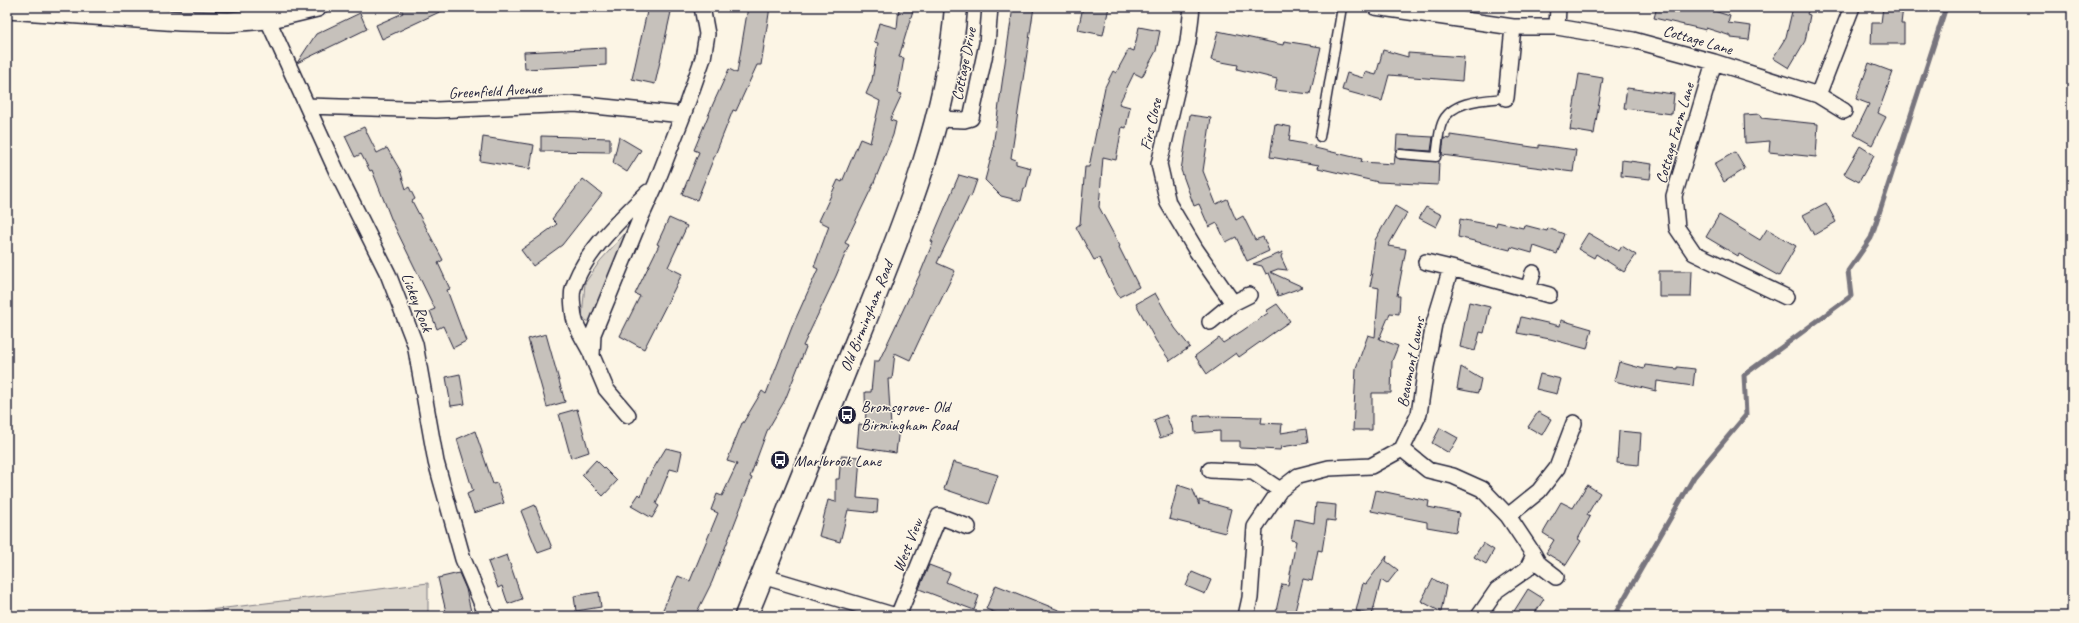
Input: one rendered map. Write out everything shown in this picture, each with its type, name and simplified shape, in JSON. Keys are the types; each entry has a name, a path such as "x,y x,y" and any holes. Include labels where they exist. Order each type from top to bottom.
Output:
{"main road":[{"name":"Old Birmingham Road","path":"746,616 886,269 938,119 945,86 956,7"}],"street":[{"path":"7,9 229,22 265,13 317,7"},
{"path":"592,356 593,334 656,184 703,58 707,34 702,7"},
{"name":"Cottage Drive","path":"938,119 964,120 971,118 987,44 990,7"},
{"name":"Firs Close","path":"1192,7 1188,42 1159,164 1168,203 1196,250 1233,303"},
{"name":"Cottage Lane","path":"1375,7 1513,27 1557,27 1634,40 1714,62 1818,95 1844,112"},
{"path":"1557,27 1558,7"},
{"path":"1818,95 1852,7"},
{"name":"Lickey Rock","path":"265,13 337,172 388,274 415,344 436,462 462,559 487,616"},
{"path":"1506,98 1513,27"},
{"name":"Cottage Farm Lane","path":"1714,62 1674,196 1677,228 1694,253 1786,297"},
{"name":"Greenfield Avenue","path":"308,106 436,110 575,104 683,114"},
{"path":"628,415 606,389 574,318 572,290 580,271 593,254 620,221 656,184"},
{"path":"1426,262 1549,295"},
{"name":"Beaumont Lawns","path":"1402,449 1419,414 1434,324 1451,268"},
{"path":"1528,290 1533,273"},
{"path":"1210,322 1233,303 1249,295"},
{"path":"1508,516 1539,491 1557,468 1574,423"},
{"path":"1246,616 1250,598 1255,527 1280,490 1298,476 1329,468 1371,466 1402,449 1428,470 1453,476 1482,489 1508,516 1539,564 1556,577"},
{"path":"1210,470 1253,472 1280,490"},
{"name":"West View","path":"897,616 939,516 968,527"},
{"path":"1479,616 1497,590 1527,569 1534,555"},
{"path":"762,576 897,616"}],"lane":[{"path":"1320,136 1342,7"},
{"path":"1400,154 1436,157 1442,122 1454,108 1475,102 1506,98"}],"shaded area":[{"path":"628,230 591,323 582,318 585,283 600,261"},
{"path":"428,583 428,616 62,616 185,613"}],"building":[{"path":"400,7 450,7 382,39 376,25 403,13"},
{"path":"648,7 671,12 655,84 632,79"},
{"path":"748,7 770,7 761,65 757,65 736,111 733,110 697,200 682,194 699,152 694,150 713,104 729,69 737,73"},
{"path":"899,7 914,7 899,57 904,58 898,93 902,94 890,120 896,122 893,135 873,185 845,243 849,245 836,276 803,346 806,347 785,400 767,431 750,477 752,478 712,582 695,616 660,616 678,576 690,581 718,513 711,510 717,494 722,496 737,464 727,461 742,423 762,391 766,394 792,327 818,269 814,267 829,226 819,221 838,180 842,182 860,139 870,143 880,101 866,94 872,80 878,43 874,42 879,23 897,28"},
{"path":"1013,7 1034,7 1011,158 1016,160 1016,164 1031,168 1021,201 1001,196 985,180 994,146"},
{"path":"1083,7 1109,7 1103,35 1078,30"},
{"path":"1657,7 1712,7 1711,10 1730,16 1728,23 1751,26 1749,40 1731,38 1731,36 1706,28 1706,30 1654,18"},
{"path":"1793,7 1810,7 1807,14 1810,15 1805,41 1789,68 1773,58 1786,37"},
{"path":"1883,7 1903,7 1901,24 1904,24 1904,44 1871,44 1872,23 1881,23"},
{"path":"360,13 367,29 297,63 316,34"},
{"path":"1139,27 1160,31 1156,51 1142,77 1134,73 1119,104 1130,107 1126,128 1122,127 1116,160 1103,157 1099,207 1120,246 1119,247 1139,287 1119,297 1099,258 1094,260 1076,227 1080,224 1085,167 1089,167 1105,87 1113,71 1116,73 1129,49 1134,51"},
{"path":"1218,31 1283,45 1284,41 1321,47 1310,94 1275,90 1277,79 1237,69 1238,65 1211,60"},
{"path":"606,48 606,65 525,69 524,52"},
{"path":"1383,50 1408,57 1408,53 1464,57 1462,81 1389,75 1382,101 1342,90 1347,73 1363,78 1365,72 1376,75"},
{"path":"1869,63 1893,72 1878,113 1886,117 1872,145 1854,135 1869,104 1856,99"},
{"path":"1579,74 1603,78 1594,134 1570,130"},
{"path":"1627,88 1674,94 1672,114 1624,108"},
{"path":"1760,114 1761,118 1818,124 1816,157 1769,152 1770,141 1745,143 1744,115"},
{"path":"1190,115 1211,118 1203,171 1216,204 1227,199 1236,220 1243,216 1255,240 1263,237 1269,251 1247,261 1236,237 1226,242 1217,223 1209,227 1199,204 1194,206 1181,170"},
{"path":"1275,124 1291,127 1289,141 1315,146 1315,148 1362,159 1361,162 1394,164 1395,156 1400,159 1439,161 1438,185 1378,182 1318,168 1319,165 1270,157"},
{"path":"364,127 377,153 387,148 400,170 406,189 409,187 415,199 412,201 443,260 438,263 450,289 447,290 466,341 453,348 443,326 437,329 430,311 435,309 392,221 372,170 370,171 361,154 355,157 345,136"},
{"path":"1397,135 1433,137 1431,151 1400,149 1396,151"},
{"path":"1450,135 1539,148 1539,145 1576,150 1573,172 1442,155 1444,138 1450,139"},
{"path":"541,136 610,138 610,152 541,151"},
{"path":"483,137 534,145 530,169 480,161"},
{"path":"619,137 641,150 627,172 613,163"},
{"path":"1860,146 1874,155 1859,182 1844,174"},
{"path":"1735,152 1745,169 1724,182 1714,164"},
{"path":"1622,160 1652,164 1650,179 1621,176"},
{"path":"959,175 977,180 971,197 969,196 937,263 955,271 933,316 931,315 910,360 895,353 892,379 888,379 891,427 899,428 896,453 857,447 859,424 866,425 865,392 871,392 874,361 879,361 920,274 933,242 931,241"},
{"path":"583,179 602,194 562,245 533,266 521,250 557,224 552,219"},
{"path":"1826,203 1836,222 1814,235 1803,215"},
{"path":"1395,206 1407,213 1388,246 1406,249 1397,296 1400,296 1399,314 1390,313 1379,339 1398,346 1392,361 1391,393 1372,393 1372,430 1353,430 1356,368 1368,335 1375,337 1379,288 1370,286 1373,273 1370,276 1375,240"},
{"path":"1426,207 1442,215 1436,227 1419,218"},
{"path":"1719,215 1760,240 1767,229 1796,246 1779,276 1739,254 1738,256 1706,237"},
{"path":"669,218 687,226 668,267 682,274 644,349 620,336 640,296 635,294 659,245 657,244"},
{"path":"1460,219 1496,226 1497,222 1523,228 1524,225 1547,231 1548,228 1564,234 1557,254 1534,246 1532,253 1511,247 1510,250 1458,237"},
{"path":"1588,233 1619,251 1622,246 1636,255 1624,272 1596,254 1594,258 1578,249"},
{"path":"1283,252 1281,257 1287,270 1278,269 1270,272 1303,287 1278,296 1269,273 1266,274 1262,266 1253,264"},
{"path":"1659,271 1692,271 1691,297 1659,297"},
{"path":"1155,293 1175,328 1190,347 1170,361 1156,341 1136,304"},
{"path":"1469,302 1490,307 1484,333 1480,332 1475,351 1460,347"},
{"path":"1277,304 1290,321 1239,357 1236,353 1207,374 1195,356 1219,338 1223,343 1242,331 1268,313 1266,311"},
{"path":"1521,317 1560,326 1561,320 1592,329 1587,349 1550,339 1517,333"},
{"path":"546,334 565,402 547,407 528,339"},
{"path":"1619,362 1644,369 1645,365 1677,369 1677,367 1695,369 1693,386 1657,381 1656,391 1614,381"},
{"path":"1461,367 1481,379 1478,393 1457,389"},
{"path":"460,374 465,404 451,406 446,377"},
{"path":"1540,374 1561,379 1557,394 1536,389"},
{"path":"577,409 589,452 571,458 559,414"},
{"path":"1538,412 1551,419 1542,435 1528,427"},
{"path":"1166,415 1173,434 1160,438 1154,420"},
{"path":"1210,415 1262,417 1261,423 1282,424 1281,433 1306,429 1308,443 1281,447 1280,450 1240,448 1240,441 1220,441 1220,431 1195,433 1194,416"},
{"path":"1440,428 1458,438 1449,453 1432,443"},
{"path":"475,431 493,484 497,483 504,503 474,513 467,494 473,491 457,439"},
{"path":"1619,431 1641,433 1639,465 1617,463"},
{"path":"666,448 682,452 678,471 670,469 656,504 659,506 652,518 631,506 639,494 641,496 647,479"},
{"path":"841,456 860,457 857,498 878,500 877,513 848,510 840,542 819,536 828,500 836,502 836,479 839,479"},
{"path":"596,460 617,481 603,496 582,475"},
{"path":"953,462 998,475 988,504 944,489"},
{"path":"1178,485 1193,490 1199,505 1199,500 1231,509 1225,533 1169,519"},
{"path":"1587,485 1600,493 1587,515 1590,517 1578,539 1581,541 1566,565 1546,553 1554,540 1543,533 1561,502 1573,508"},
{"path":"1376,490 1429,501 1428,507 1459,513 1456,532 1427,527 1427,522 1371,511"},
{"path":"1316,503 1336,505 1335,521 1327,520 1322,551 1318,550 1312,581 1303,579 1294,615 1276,611 1282,584 1288,585 1296,541 1291,540 1295,519 1314,523"},
{"path":"535,505 552,548 538,553 521,511"},
{"path":"1483,543 1494,550 1486,564 1474,557"},
{"path":"507,555 522,599 508,604 502,586 498,588 488,562"},
{"path":"1387,556 1386,561 1398,570 1387,584 1381,580 1372,615 1356,611 1363,583 1366,584"},
{"path":"929,565 950,573 946,582 979,596 974,610 919,589"},
{"path":"1192,572 1211,580 1205,594 1186,586"},
{"path":"459,573 466,589 472,616 447,616 438,578"},
{"path":"1433,579 1446,586 1441,612 1421,601"},
{"path":"996,585 1071,616 1004,616 986,609"},
{"path":"1528,589 1544,599 1533,616 1511,616"},
{"path":"599,592 601,607 576,611 574,596"}],"waterway":[{"path":"1614,616 1694,477 1746,415 1744,375 1851,296 1848,271 1871,238 1946,7"}],"place":[{"name":"Bromsgrove- Old Birmingham Road","path":"847,415"},
{"name":"Marlbrook Lane","path":"780,460"}]}
